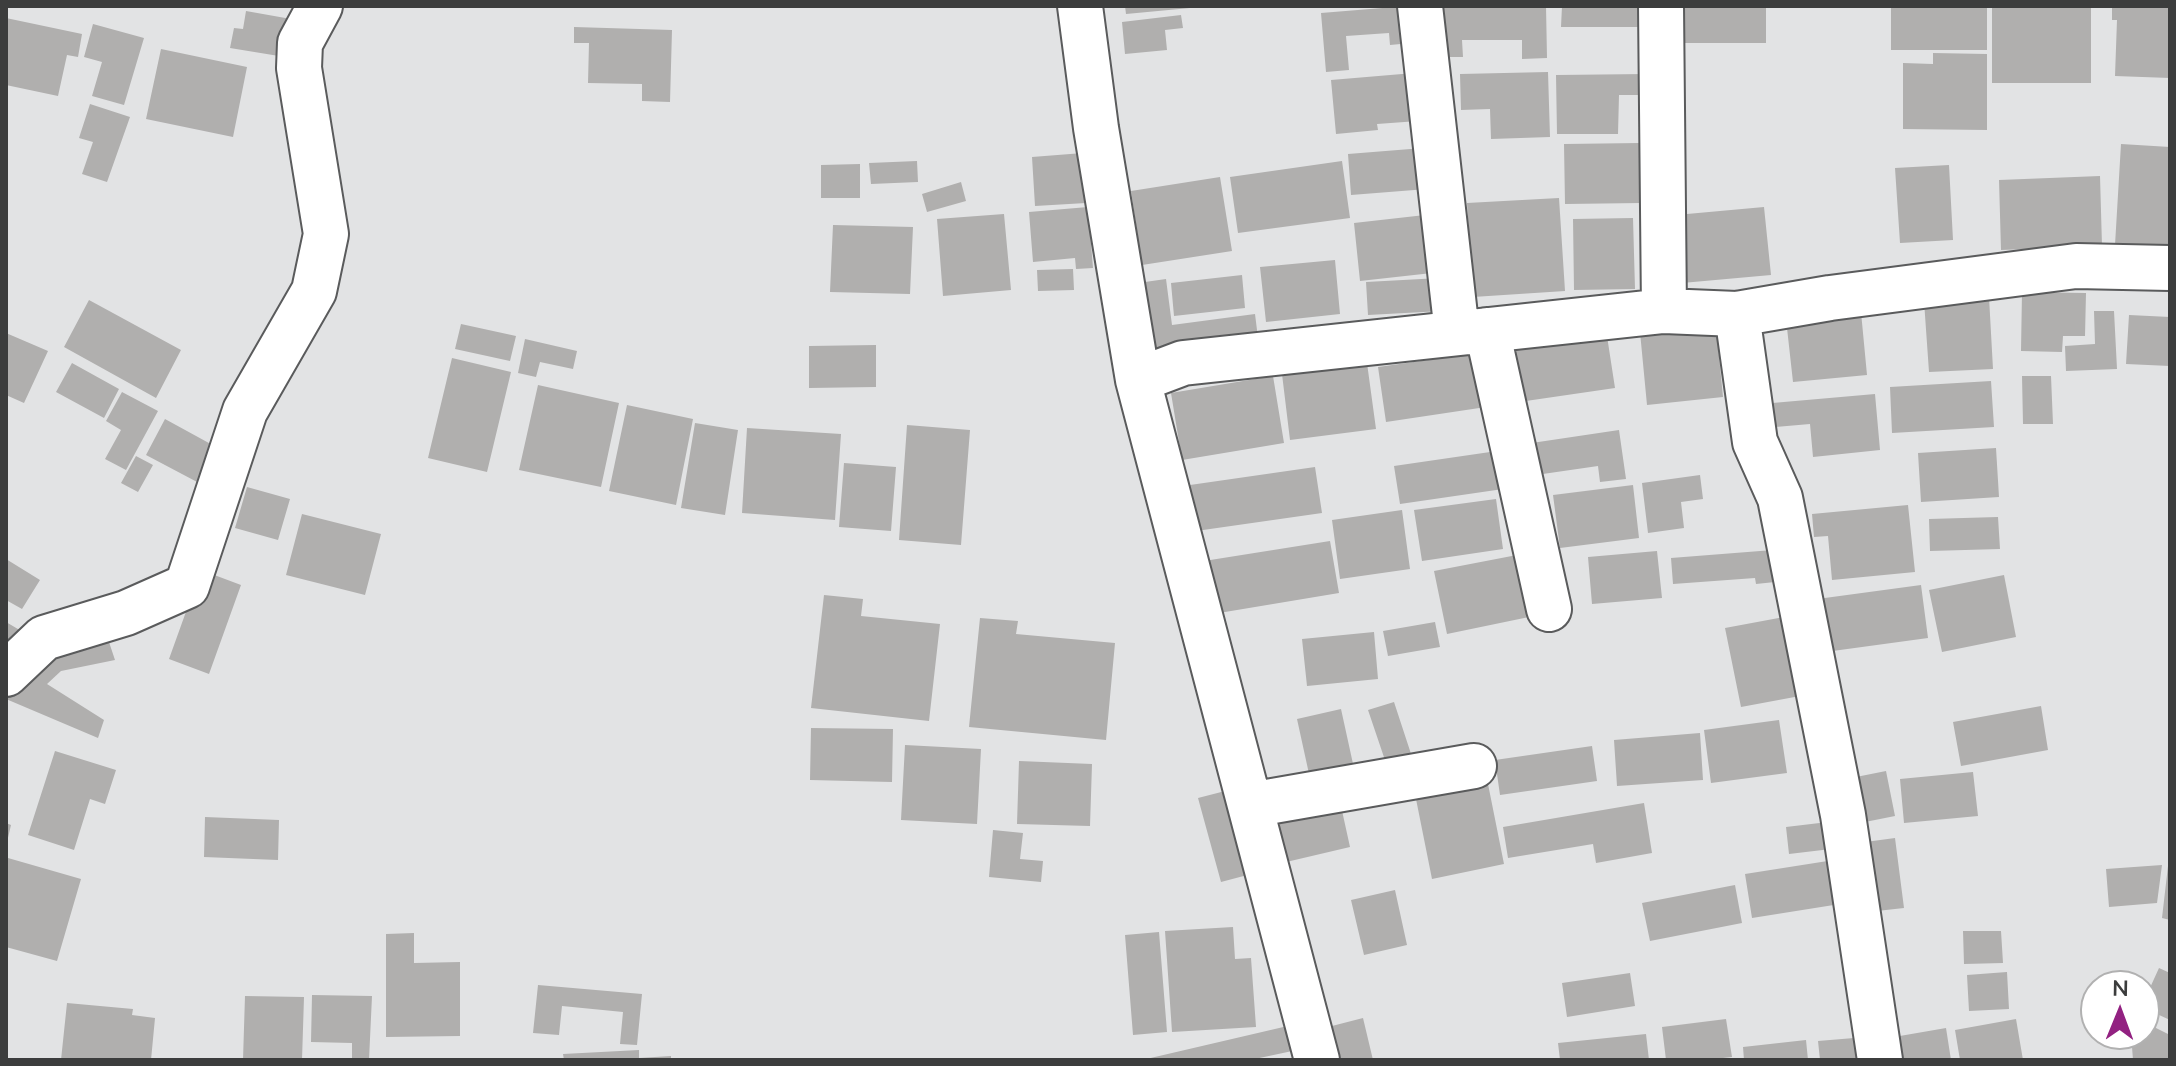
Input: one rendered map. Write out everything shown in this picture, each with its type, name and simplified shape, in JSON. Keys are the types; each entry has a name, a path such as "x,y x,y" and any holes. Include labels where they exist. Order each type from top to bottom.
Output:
{"street":[{"path":"6,674 44,638 126,613 187,586 245,411 314,291 326,234 299,68 300,43 320,6"},
{"path":"1080,6 1096,128 1138,380 1317,1060"},
{"path":"1420,6 1472,332 1549,609"},
{"path":"1661,6 1664,311"},
{"path":"1138,380 1183,363 1664,311 1737,314 1830,298 2076,266 2170,268"},
{"path":"1737,314 1755,442 1780,498 1843,815 1880,1060"},
{"path":"1250,805 1474,766"}],"building":[{"path":"1125,6 1190,6 1190,8 1126,14"},
{"path":"1407,6 1411,43 1390,45 1389,33 1346,36 1349,70 1326,72 1321,13"},
{"path":"1437,6 1546,6 1547,58 1522,59 1522,40 1462,40 1463,57 1438,57"},
{"path":"1562,6 1645,6 1645,27 1561,27"},
{"path":"1675,6 1766,6 1766,43 1675,43"},
{"path":"1891,6 1987,6 1987,50 1891,50"},
{"path":"1992,6 2091,6 2091,83 1992,83"},
{"path":"2112,6 2170,6 2170,78 2115,76 2117,20 2112,20"},
{"path":"246,11 291,19 285,57 230,48 234,28 243,29"},
{"path":"1181,15 1183,28 1165,30 1167,50 1125,54 1122,22"},
{"path":"6,18 82,34 78,57 67,55 58,96 6,85"},
{"path":"93,24 144,38 124,105 92,96 102,62 84,57"},
{"path":"574,27 672,30 670,102 642,101 642,84 588,83 589,43 574,43"},
{"path":"161,49 247,67 233,137 146,119"},
{"path":"1933,53 1987,54 1987,130 1903,129 1903,63 1933,64"},
{"path":"1548,72 1550,137 1491,139 1490,109 1461,110 1460,74"},
{"path":"1414,73 1418,121 1377,124 1378,130 1336,134 1331,80"},
{"path":"1646,74 1647,95 1619,95 1618,134 1557,134 1556,75"},
{"path":"90,104 130,117 107,182 82,174 93,142 79,138"},
{"path":"1640,143 1641,203 1565,204 1564,144"},
{"path":"2121,144 2170,147 2170,248 2115,245"},
{"path":"1423,148 1427,189 1351,195 1348,154"},
{"path":"1083,153 1086,203 1035,206 1032,157"},
{"path":"917,161 918,182 871,184 869,163"},
{"path":"1342,161 1350,218 1238,233 1230,177"},
{"path":"860,164 860,198 821,198 821,165"},
{"path":"1949,165 1953,240 1900,243 1895,168"},
{"path":"2100,176 2102,246 2001,250 1999,180"},
{"path":"1220,177 1232,251 1142,265 1131,191"},
{"path":"961,182 966,201 927,212 922,194"},
{"path":"1559,198 1565,291 1473,297 1467,203"},
{"path":"1088,207 1093,268 1076,269 1075,258 1033,262 1029,212"},
{"path":"1764,207 1771,275 1682,283 1676,215"},
{"path":"1004,214 1011,290 943,296 937,219"},
{"path":"1425,215 1432,273 1360,281 1354,223"},
{"path":"1633,218 1635,289 1574,290 1573,219"},
{"path":"833,225 913,227 910,294 830,292"},
{"path":"1335,260 1340,314 1266,322 1260,267"},
{"path":"1073,269 1074,290 1038,291 1037,270"},
{"path":"1242,275 1245,308 1174,316 1171,283"},
{"path":"1440,278 1442,311 1368,315 1366,282"},
{"path":"1166,279 1172,325 1255,314 1258,338 1154,351 1145,282"},
{"path":"2022,292 2086,293 2085,336 2063,336 2062,352 2021,351"},
{"path":"1989,297 1993,369 1929,372 1924,301"},
{"path":"89,300 181,350 156,398 64,347"},
{"path":"2094,311 2114,311 2117,369 2066,371 2065,346 2095,344"},
{"path":"1861,312 1867,375 1793,382 1786,319"},
{"path":"2129,315 2170,317 2170,366 2126,364"},
{"path":"461,324 516,336 510,361 455,349"},
{"path":"1716,325 1723,397 1647,405 1640,332"},
{"path":"6,333 48,351 24,403 6,395"},
{"path":"1607,336 1615,388 1519,402 1511,350"},
{"path":"525,339 577,351 573,369 540,362 536,377 518,373"},
{"path":"876,345 876,387 809,388 809,346"},
{"path":"1478,353 1486,407 1386,422 1378,367"},
{"path":"452,358 511,372 487,472 428,458"},
{"path":"72,363 119,389 104,418 56,392"},
{"path":"1367,363 1376,429 1290,440 1282,374"},
{"path":"1273,376 1284,443 1182,460 1171,393"},
{"path":"2022,376 2051,376 2053,424 2023,424"},
{"path":"1991,381 1994,427 1892,433 1890,387"},
{"path":"538,385 619,403 601,487 519,470"},
{"path":"122,392 158,411 126,470 105,459 121,430 106,421"},
{"path":"1875,394 1880,450 1813,457 1810,424 1764,428 1761,404"},
{"path":"627,405 693,419 676,505 609,491"},
{"path":"165,419 218,448 199,483 146,455"},
{"path":"695,423 738,430 725,515 681,508"},
{"path":"907,425 970,430 961,545 899,540"},
{"path":"747,428 841,434 835,520 742,513"},
{"path":"1619,430 1626,479 1600,482 1598,466 1529,476 1525,444"},
{"path":"1996,448 1999,497 1921,502 1918,453"},
{"path":"1497,451 1503,489 1400,504 1394,466"},
{"path":"136,456 153,465 138,492 121,483"},
{"path":"844,463 896,467 891,531 839,527"},
{"path":"1315,467 1322,513 1196,531 1190,485"},
{"path":"1700,475 1703,499 1681,502 1684,528 1648,533 1642,483"},
{"path":"1633,485 1639,538 1560,548 1553,495"},
{"path":"247,487 290,499 278,540 235,528"},
{"path":"1496,499 1503,549 1422,561 1414,510"},
{"path":"1908,505 1915,572 1832,580 1828,536 1814,537 1812,514"},
{"path":"1402,510 1410,569 1340,579 1332,520"},
{"path":"302,514 381,534 365,595 286,575"},
{"path":"1998,517 2000,549 1930,551 1929,519"},
{"path":"1330,541 1339,593 1213,614 1204,561"},
{"path":"1773,550 1775,582 1756,584 1755,578 1673,584 1671,558"},
{"path":"1657,551 1662,598 1592,604 1588,557"},
{"path":"1517,555 1529,617 1447,634 1434,571"},
{"path":"6,559 40,580 22,609 6,600"},
{"path":"201,570 241,585 209,674 169,659"},
{"path":"2004,575 2016,637 1942,652 1929,590"},
{"path":"1921,585 1928,638 1818,653 1810,600"},
{"path":"824,595 863,599 861,616 940,624 929,721 811,708"},
{"path":"1784,617 1800,696 1741,707 1725,628"},
{"path":"980,618 1018,621 1016,634 1115,643 1106,740 969,727"},
{"path":"6,622 23,632 6,653"},
{"path":"1435,622 1440,647 1388,656 1383,631"},
{"path":"103,624 115,660 61,671 47,684 104,720 98,738 6,699 6,680"},
{"path":"1374,632 1378,679 1307,686 1302,639"},
{"path":"1394,702 1414,763 1389,772 1368,710"},
{"path":"2041,706 2048,750 1961,766 1953,722"},
{"path":"1341,709 1355,773 1311,783 1297,719"},
{"path":"1779,720 1787,773 1711,783 1704,730"},
{"path":"811,728 893,729 892,782 810,780"},
{"path":"1700,733 1703,780 1617,786 1614,740"},
{"path":"905,745 981,749 977,824 901,820"},
{"path":"1592,746 1597,781 1500,795 1495,760"},
{"path":"55,751 116,770 105,804 90,799 74,850 28,835"},
{"path":"1019,761 1092,764 1090,826 1017,824"},
{"path":"1886,771 1895,816 1860,823 1851,778"},
{"path":"1973,772 1978,816 1904,823 1900,779"},
{"path":"1487,779 1504,864 1432,879 1415,794"},
{"path":"1233,789 1255,873 1221,882 1198,798"},
{"path":"1339,797 1350,847 1282,863 1270,812"},
{"path":"1644,803 1652,853 1596,863 1593,844 1508,858 1503,827"},
{"path":"205,817 279,820 278,860 204,857"},
{"path":"1828,822 1831,849 1789,854 1786,827"},
{"path":"6,823 11,825 7,842 6,842"},
{"path":"993,830 1023,833 1020,859 1043,861 1041,882 989,877"},
{"path":"1895,838 1904,908 1868,912 1858,843"},
{"path":"8,858 81,879 57,961 6,947"},
{"path":"1834,860 1840,904 1752,918 1745,874"},
{"path":"2162,865 2157,903 2109,907 2106,869"},
{"path":"2170,866 2170,920 2162,918"},
{"path":"1735,885 1742,923 1650,941 1642,903"},
{"path":"1395,890 1407,945 1364,955 1351,900"},
{"path":"1233,927 1235,959 1251,958 1256,1027 1172,1032 1165,931"},
{"path":"1963,931 2001,931 2003,963 1964,964"},
{"path":"1159,932 1167,1032 1133,1035 1125,935"},
{"path":"414,933 414,963 460,962 460,1036 386,1037 386,934"},
{"path":"2158,970 2170,973 2170,1020 2160,1015"},
{"path":"2007,972 2009,1009 1969,1011 1967,975"},
{"path":"1630,973 1635,1006 1567,1017 1562,983"},
{"path":"538,985 642,994 637,1045 620,1044 623,1012 562,1006 559,1035 533,1033"},
{"path":"312,995 372,996 369,1060 352,1060 352,1043 311,1042"},
{"path":"245,996 304,997 302,1060 243,1060"},
{"path":"67,1003 133,1009 132,1015 155,1018 151,1060 61,1060"},
{"path":"1363,1018 1373,1060 1341,1060 1332,1026"},
{"path":"1726,1019 1732,1057 1666,1060 1662,1027"},
{"path":"2016,1019 2023,1060 1960,1060 1955,1030"},
{"path":"1292,1025 1297,1050 1250,1060 1142,1060"},
{"path":"1946,1028 1951,1060 1898,1060 1894,1037"},
{"path":"2160,1030 2170,1035 2170,1060 2133,1060 2132,1050 2160,1050"},
{"path":"1646,1034 1649,1060 1560,1060 1558,1043"},
{"path":"1866,1037 1868,1060 1820,1060 1818,1041"},
{"path":"1806,1040 1808,1060 1744,1060 1743,1047"},
{"path":"639,1050 639,1058 671,1056 671,1060 564,1060 563,1054"}]}
